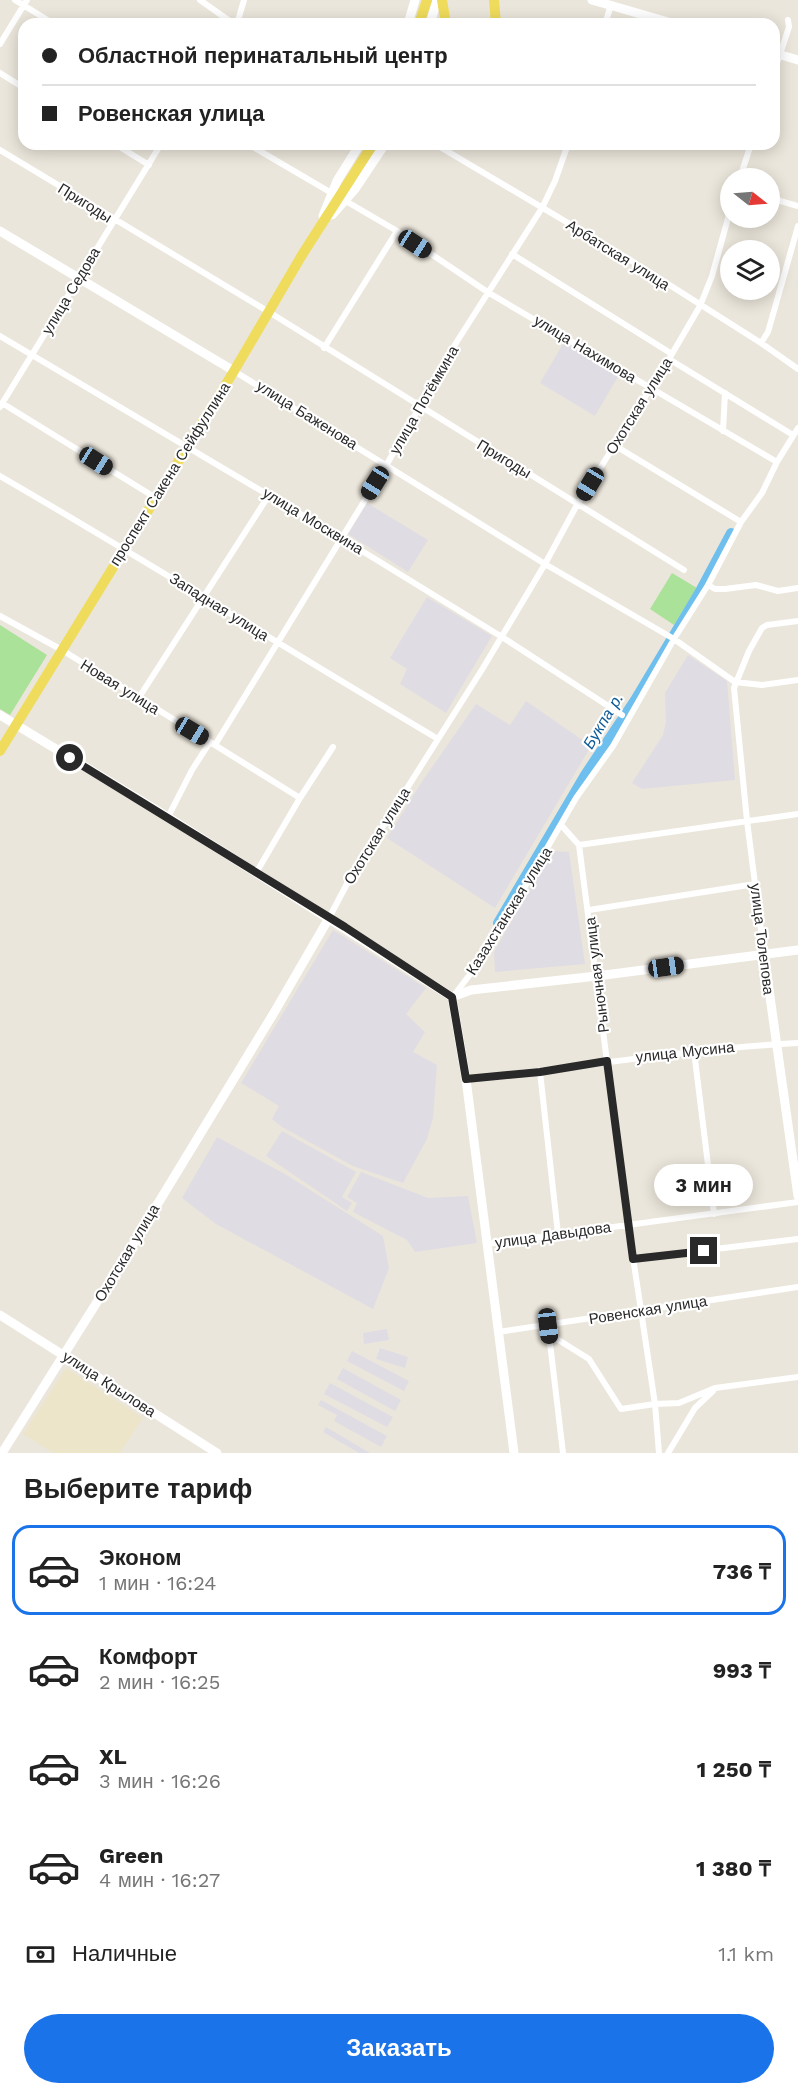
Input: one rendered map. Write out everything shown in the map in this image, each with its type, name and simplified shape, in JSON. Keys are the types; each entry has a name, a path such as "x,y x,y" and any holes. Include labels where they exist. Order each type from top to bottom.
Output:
{"main road":[{"path":"421,18 427,0"},
{"path":"439,0 444,18"},
{"path":"494,0 496,18"},
{"name":"проспект Сакена Сейфуллина","path":"0,750 369,150"}],"street":[{"path":"15,0 25,3 46,18"},
{"path":"200,0 226,18"},
{"path":"237,18 244,0"},
{"path":"410,18 415,0"},
{"path":"432,18 439,0"},
{"path":"592,0 655,18"},
{"path":"0,44 25,3"},
{"path":"607,18 611,5"},
{"path":"780,47 789,27 788,20"},
{"path":"780,55 798,60"},
{"path":"0,73 18,84"},
{"name":"Пригоды","path":"0,150 269,312 684,570"},
{"path":"125,150 149,165"},
{"name":"улица Седова","path":"1,405 158,150"},
{"name":"улица Нахимова","path":"258,150 397,231 489,292 777,462"},
{"path":"339,197 358,150"},
{"path":"339,197 380,150"},
{"name":"Арбатская улица","path":"445,150 627,258 798,369"},
{"name":"улица Потёмкина","path":"168,817 192,770 276,643 387,464 456,344 542,208 555,182 566,150"},
{"path":"743,168 749,150"},
{"path":"780,201 798,206"},
{"path":"761,343 768,332 796,241 798,226"},
{"name":"Охотская улица","path":"2,1453 65,1356 275,1011 329,918 348,880 502,637 578,503 671,357 700,306 712,276 725,228"},
{"name":"улица Баженова","path":"0,231 387,464 545,564 674,639 735,682"},
{"path":"324,348 397,231"},
{"path":"512,254 724,393 793,435"},
{"name":"улица Москвина","path":"0,336 341,538 502,637 622,715"},
{"path":"723,431 724,393"},
{"path":"1,405 156,498"},
{"name":"Казахстанская улица","path":"452,997 487,952 562,826 576,798 613,746 674,639 708,585 741,522 762,493 777,462 798,428"},
{"path":"614,445 741,522"},
{"name":"Западная улица","path":"0,476 125,548 276,643 438,739"},
{"path":"138,699 269,495"},
{"path":"708,585 715,589 756,585 778,591 798,588"},
{"name":"Новая улица","path":"0,616 62,650 300,798"},
{"path":"798,621 767,625 762,628 735,682 762,685 798,680"},
{"name":"улица Толепова","path":"735,682 747,821 775,1044 798,1196"},
{"path":"0,716 168,817 452,997 466,1079 514,1453"},
{"path":"256,873 333,747"},
{"path":"562,826 579,845 798,814"},
{"name":"Рыночная улица","path":"579,845 628,1224 655,1404 659,1453"},
{"path":"589,910 755,884"},
{"path":"452,997 471,990 798,950"},
{"name":"улица Мусина","path":"466,1079 540,1072 607,1061 694,1051 798,1042"},
{"path":"694,1051 714,1214"},
{"path":"540,1072 558,1234"},
{"name":"улица Давыдова","path":"487,1244 798,1202"},
{"path":"633,1259 798,1239"},
{"name":"Ровенская улица","path":"498,1332 798,1287"},
{"name":"улица Крылова","path":"0,1315 217,1453"},
{"path":"548,1326 557,1339 589,1359 621,1409 680,1403 715,1388 798,1377"},
{"path":"548,1326 563,1453"},
{"path":"668,1453 695,1408 715,1388"}],"shaded area":[{"path":"564,342 619,375 595,416 540,383"},
{"path":"367,503 428,540 408,572 348,534"},
{"path":"427,597 492,636 446,713 400,684 407,669 390,658"},
{"path":"688,655 727,681 735,780 642,789 632,783 663,735 666,722 665,693"},
{"path":"526,701 591,746 495,908 387,838 421,783 476,704 510,725"},
{"path":"551,851 569,852 585,964 495,972 494,952"},
{"path":"333,930 426,988 406,1014 425,1032 413,1052 437,1065 433,1118 427,1139 403,1183 353,1166 282,1127 272,1119 279,1106 241,1083"},
{"path":"282,1131 356,1172 342,1197 352,1203 347,1211 266,1156"},
{"path":"217,1137 285,1174 383,1236 389,1268 373,1309 216,1224 182,1198"},
{"path":"361,1172 428,1198 468,1196 477,1243 415,1252 407,1240 353,1212 357,1203 347,1197"},
{"path":"387,1329 389,1340 364,1344 363,1333"},
{"path":"380,1348 408,1357 405,1368 376,1359"},
{"path":"352,1351 409,1381 404,1391 347,1361"},
{"path":"66,1368 143,1418 120,1453 53,1453 23,1434"},
{"path":"343,1368 401,1400 395,1411 337,1379"},
{"path":"330,1383 393,1417 387,1427 324,1394"},
{"path":"321,1400 387,1436 381,1447 334,1421 337,1415 318,1405"},
{"path":"326,1427 370,1453 359,1453 323,1432"}],"green space":[{"path":"672,573 697,588 674,625 650,609"},
{"path":"0,625 47,655 10,715 0,709"}],"waterway":[{"name":"Букпа р.","path":"498,923 585,775 635,700 699,593 731,533"}],"route":[{"path":"70,758 345,927 452,997 466,1079 540,1072 607,1061 633,1259 704,1251"}]}
